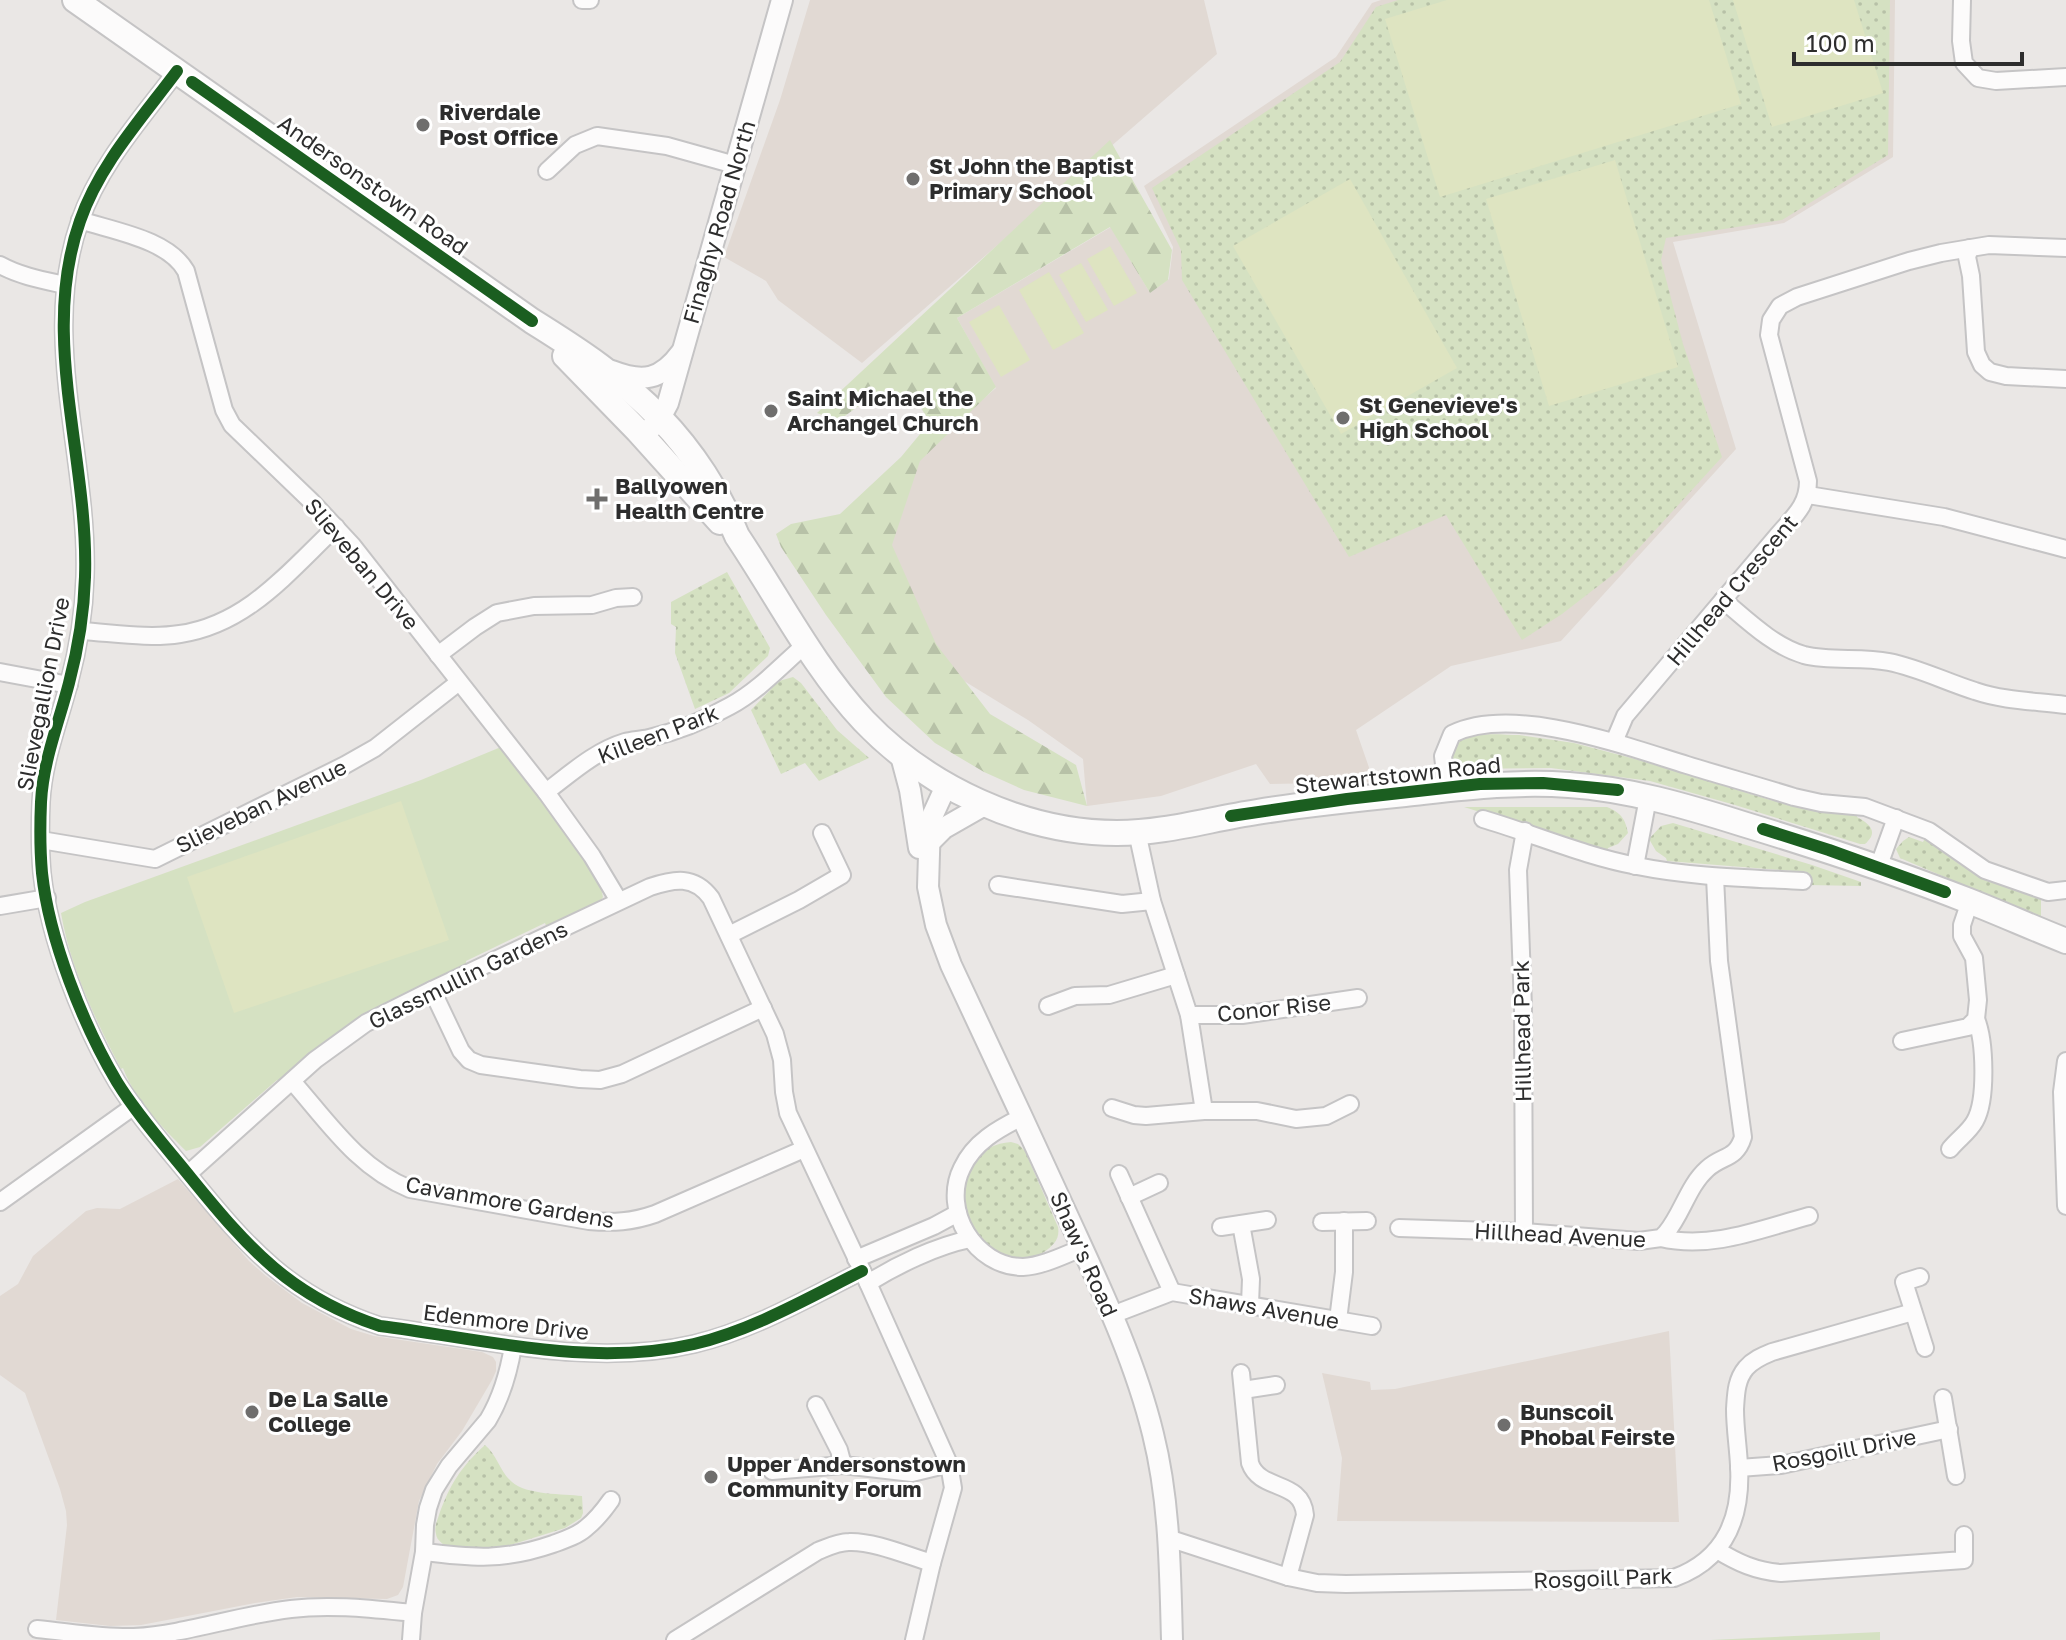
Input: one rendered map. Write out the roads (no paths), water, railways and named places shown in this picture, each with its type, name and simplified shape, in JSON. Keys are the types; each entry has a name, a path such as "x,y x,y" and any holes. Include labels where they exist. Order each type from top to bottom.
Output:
{"main road":[{"name":"Andersonstown Road","path":"75,0 625,386 660,418 701,471 727,512 737,536 839,692 901,756 946,786"},
{"name":"Andersonstown Road","path":"532,321 643,436 722,524 737,536"},
{"name":"Stewartstown Road","path":"946,786 986,804 1051,825 1107,833 1185,827 1251,812 1480,784 1543,783 1618,790 1715,815 1829,850 1970,901 2066,941"}],"street":[{"path":"582,0 590,0"},
{"name":"Finaghy Road North","path":"643,436 660,418 668,403 782,0"},
{"path":"1962,0 1964,63 1978,78 1996,81 2066,77"},
{"name":"Slievegallion Drive","path":"177,71 119,149 89,199 80,220 65,285 65,369 80,477 85,577 81,631 43,786 41,840 42,874 47,898 62,957 86,1022 134,1106 188,1174"},
{"path":"547,171 575,145 597,136 667,146 735,165"},
{"name":"Slieveban Drive","path":"80,220 153,243 180,261 189,281 227,419 336,527 546,792 592,856 619,901"},
{"path":"1808,495 1805,467 1769,335 1771,320 1780,306 1797,297 1909,261 1970,248 1989,245 2066,248"},
{"path":"1970,248 1967,257 1976,352 1982,365 1990,372 2006,376 2066,379"},
{"path":"2,270 65,285"},
{"path":"597,365 636,379 651,377 665,371 685,348"},
{"name":"Hillhead Crescent","path":"1614,742 1625,716 1808,495 1944,517 2066,549"},
{"path":"81,631 172,635 206,628 232,618 256,602 336,527"},
{"path":"438,655 497,613 534,606 592,605 633,597"},
{"path":"1723,600 1770,637 1804,655 1887,662 1976,692 2066,705"},
{"name":"Killeen Park","path":"546,792 589,760 623,743 670,731 730,706 806,644"},
{"path":"0,672 69,685"},
{"name":"Slieveban Avenue","path":"41,840 155,859 375,748 459,682"},
{"path":"1447,789 1443,756 1452,734 1464,728 1519,724 1614,742 1794,797 1865,807 1929,831 1985,870 2048,892 2066,890"},
{"name":"Shaw's Road","path":"901,756 920,854 943,946 1112,1315 1143,1397 1164,1487 1172,1640"},
{"name":"Shaw's Road","path":"928,887 930,821 946,786"},
{"path":"1635,866 1648,798"},
{"path":"931,841 944,828 986,804"},
{"path":"1878,868 1896,818"},
{"path":"1483,819 1635,866 1715,877 1803,881"},
{"name":"Hillhead Park","path":"1524,1232 1523,1007 1518,870 1525,831"},
{"name":"Conor Rise","path":"1137,832 1152,901 1189,1015 1204,1111"},
{"path":"729,935 842,875 822,833"},
{"name":"Hillhead Avenue","path":"1399,1228 1524,1232 1639,1241 1661,1238 1672,1226 1703,1172 1736,1152 1743,1137 1719,961 1715,877"},
{"name":"Glassmullin Gardens","path":"188,1174 315,1060 366,1023 650,887 671,880 699,886 711,898 763,1008 780,1050 788,1113 949,1464"},
{"path":"998,885 1122,904 1152,901"},
{"path":"0,906 47,898"},
{"path":"1950,1149 1966,1134 1980,1111 1983,1069 1981,1031 1976,1019 1978,1000 1974,958 1962,936 1962,925 1970,901"},
{"path":"1048,1006 1075,996 1109,995 1176,975"},
{"path":"432,990 461,1051 469,1060 481,1065 580,1079 600,1080 622,1074 763,1008"},
{"name":"Conor Rise","path":"1189,1015 1242,1015 1358,998"},
{"path":"1902,1041 1968,1027 1976,1019"},
{"path":"2066,1061 2062,1092 2066,1206"},
{"name":"Cavanmore Gardens","path":"292,1081 358,1157 395,1183 410,1189 589,1221 632,1222 804,1149"},
{"path":"1112,1108 1146,1116 1257,1111 1296,1119 1326,1116 1350,1104"},
{"path":"0,1202 134,1106"},
{"path":"1022,1117 982,1140 967,1158 957,1179 958,1213 970,1239 989,1257 1001,1263 1024,1267 1082,1248"},
{"name":"Edenmore Drive","path":"188,1174 245,1242 271,1267 317,1300 380,1326 513,1346 604,1354 638,1353 694,1344 742,1328 862,1271"},
{"path":"1119,1174 1172,1292"},
{"path":"1129,1197 1159,1183"},
{"path":"862,1271 958,1213"},
{"path":"1661,1238 1678,1242 1715,1240 1809,1216"},
{"path":"1221,1227 1267,1220"},
{"path":"1338,1320 1344,1272 1344,1221"},
{"path":"1322,1222 1367,1221"},
{"path":"1241,1224 1251,1279 1250,1304"},
{"path":"862,1271 900,1265 955,1242 970,1239"},
{"path":"1920,1277 1904,1282 1925,1348"},
{"name":"Shaws Avenue","path":"1112,1315 1172,1292 1372,1326"},
{"name":"Rosgoill Park","path":"1168,1538 1288,1577 1317,1583 1674,1578 1688,1572 1717,1550 1737,1513 1736,1391 1747,1367 1757,1358 1772,1352 1913,1312"},
{"path":"411,1640 425,1525 434,1490 494,1410 513,1346"},
{"path":"1276,1385 1242,1382 1252,1470 1261,1478 1297,1495 1305,1508 1288,1577"},
{"path":"1943,1398 1956,1476"},
{"path":"816,1405 839,1450 843,1465"},
{"name":"Rosgoill Drive","path":"1739,1468 1781,1465 1949,1429"},
{"path":"772,1471 843,1465 912,1473 949,1464 953,1488 914,1640"},
{"path":"424,1552 487,1558 519,1555 585,1529 611,1500"},
{"path":"1717,1550 1747,1567 1781,1573 1964,1560 1964,1535"},
{"path":"675,1640 834,1544 851,1542 868,1545 932,1563"},
{"path":"37,1629 133,1637 294,1608 351,1607 413,1613"}],"place":[{"name":"Riverdale Post Office","path":"423,125"},
{"name":"St John the Baptist Primary School","path":"913,179"},
{"name":"Saint Michael the Archangel Church","path":"771,411"},
{"name":"St Genevieve's High School","path":"1343,418"},
{"name":"Ballyowen Health Centre","path":"597,499"},
{"name":"De La Salle College","path":"252,1412"},
{"name":"Bunscoil Phobal Feirste","path":"1504,1425"},
{"name":"Upper Andersonstown Community Forum","path":"711,1477"}]}
